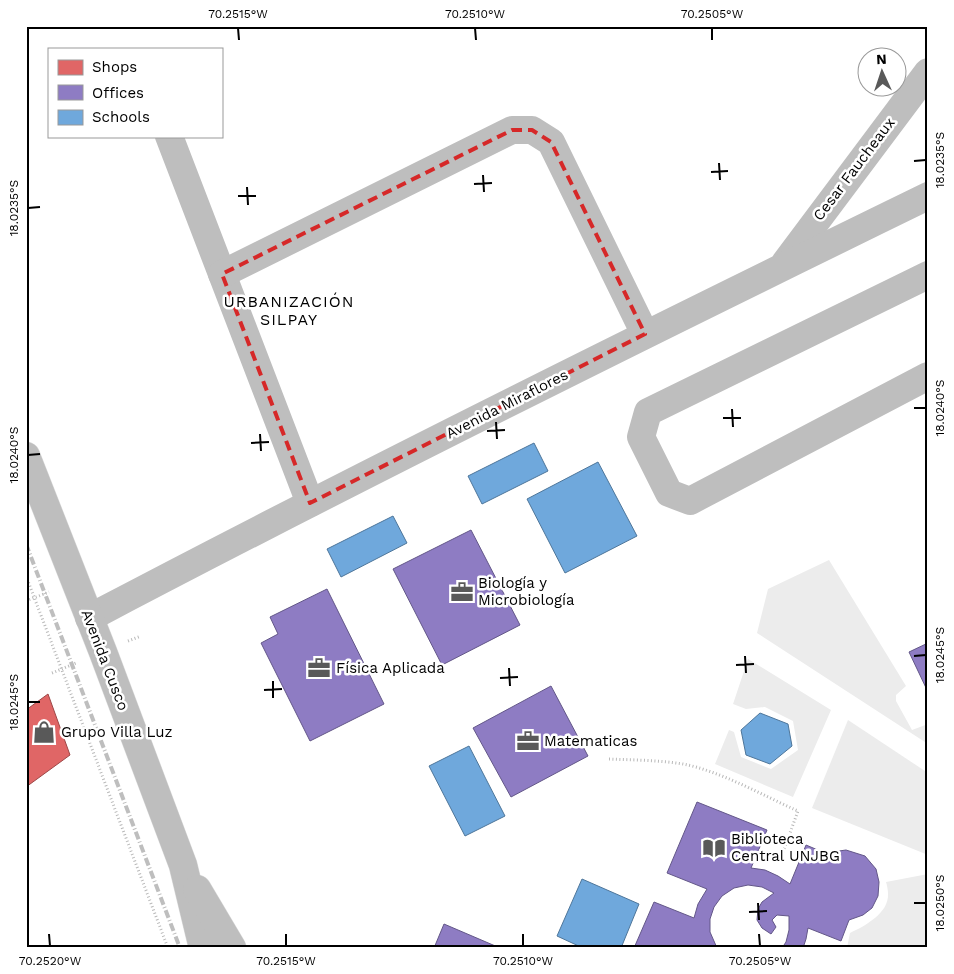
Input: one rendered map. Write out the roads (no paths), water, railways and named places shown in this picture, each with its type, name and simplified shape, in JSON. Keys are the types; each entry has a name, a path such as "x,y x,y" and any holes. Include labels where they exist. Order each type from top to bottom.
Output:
{"street":[{"name":"Cesar Faucheaux","path":"781,268 928,72"},
{"path":"222,274 512,130 532,130 551,142 645,334"},
{"path":"170,138 310,503"},
{"name":"Avenida Miraflores","path":"89,618 310,503 645,334 928,196"},
{"path":"928,275 648,412 641,437 669,492 690,501 928,376"},
{"name":"Avenida Cusco","path":"26,456 183,865 203,948"},
{"name":"Avenida Cusco","path":"183,865 232,948"}],"railway":[{"path":"26,544 180,948"}],"place":[{"name":"Biología y Microbiología","path":"462,592"},
{"name":"Física Aplicada","path":"319,668"},
{"name":"Grupo Villa Luz","path":"44,732"},
{"name":"Matematicas","path":"528,741"},
{"name":"Biblioteca Central UNJBG","path":"714,848"}],"district":[{"name":"URBANIZACIÓN SILPAY","path":"289,310"}]}
